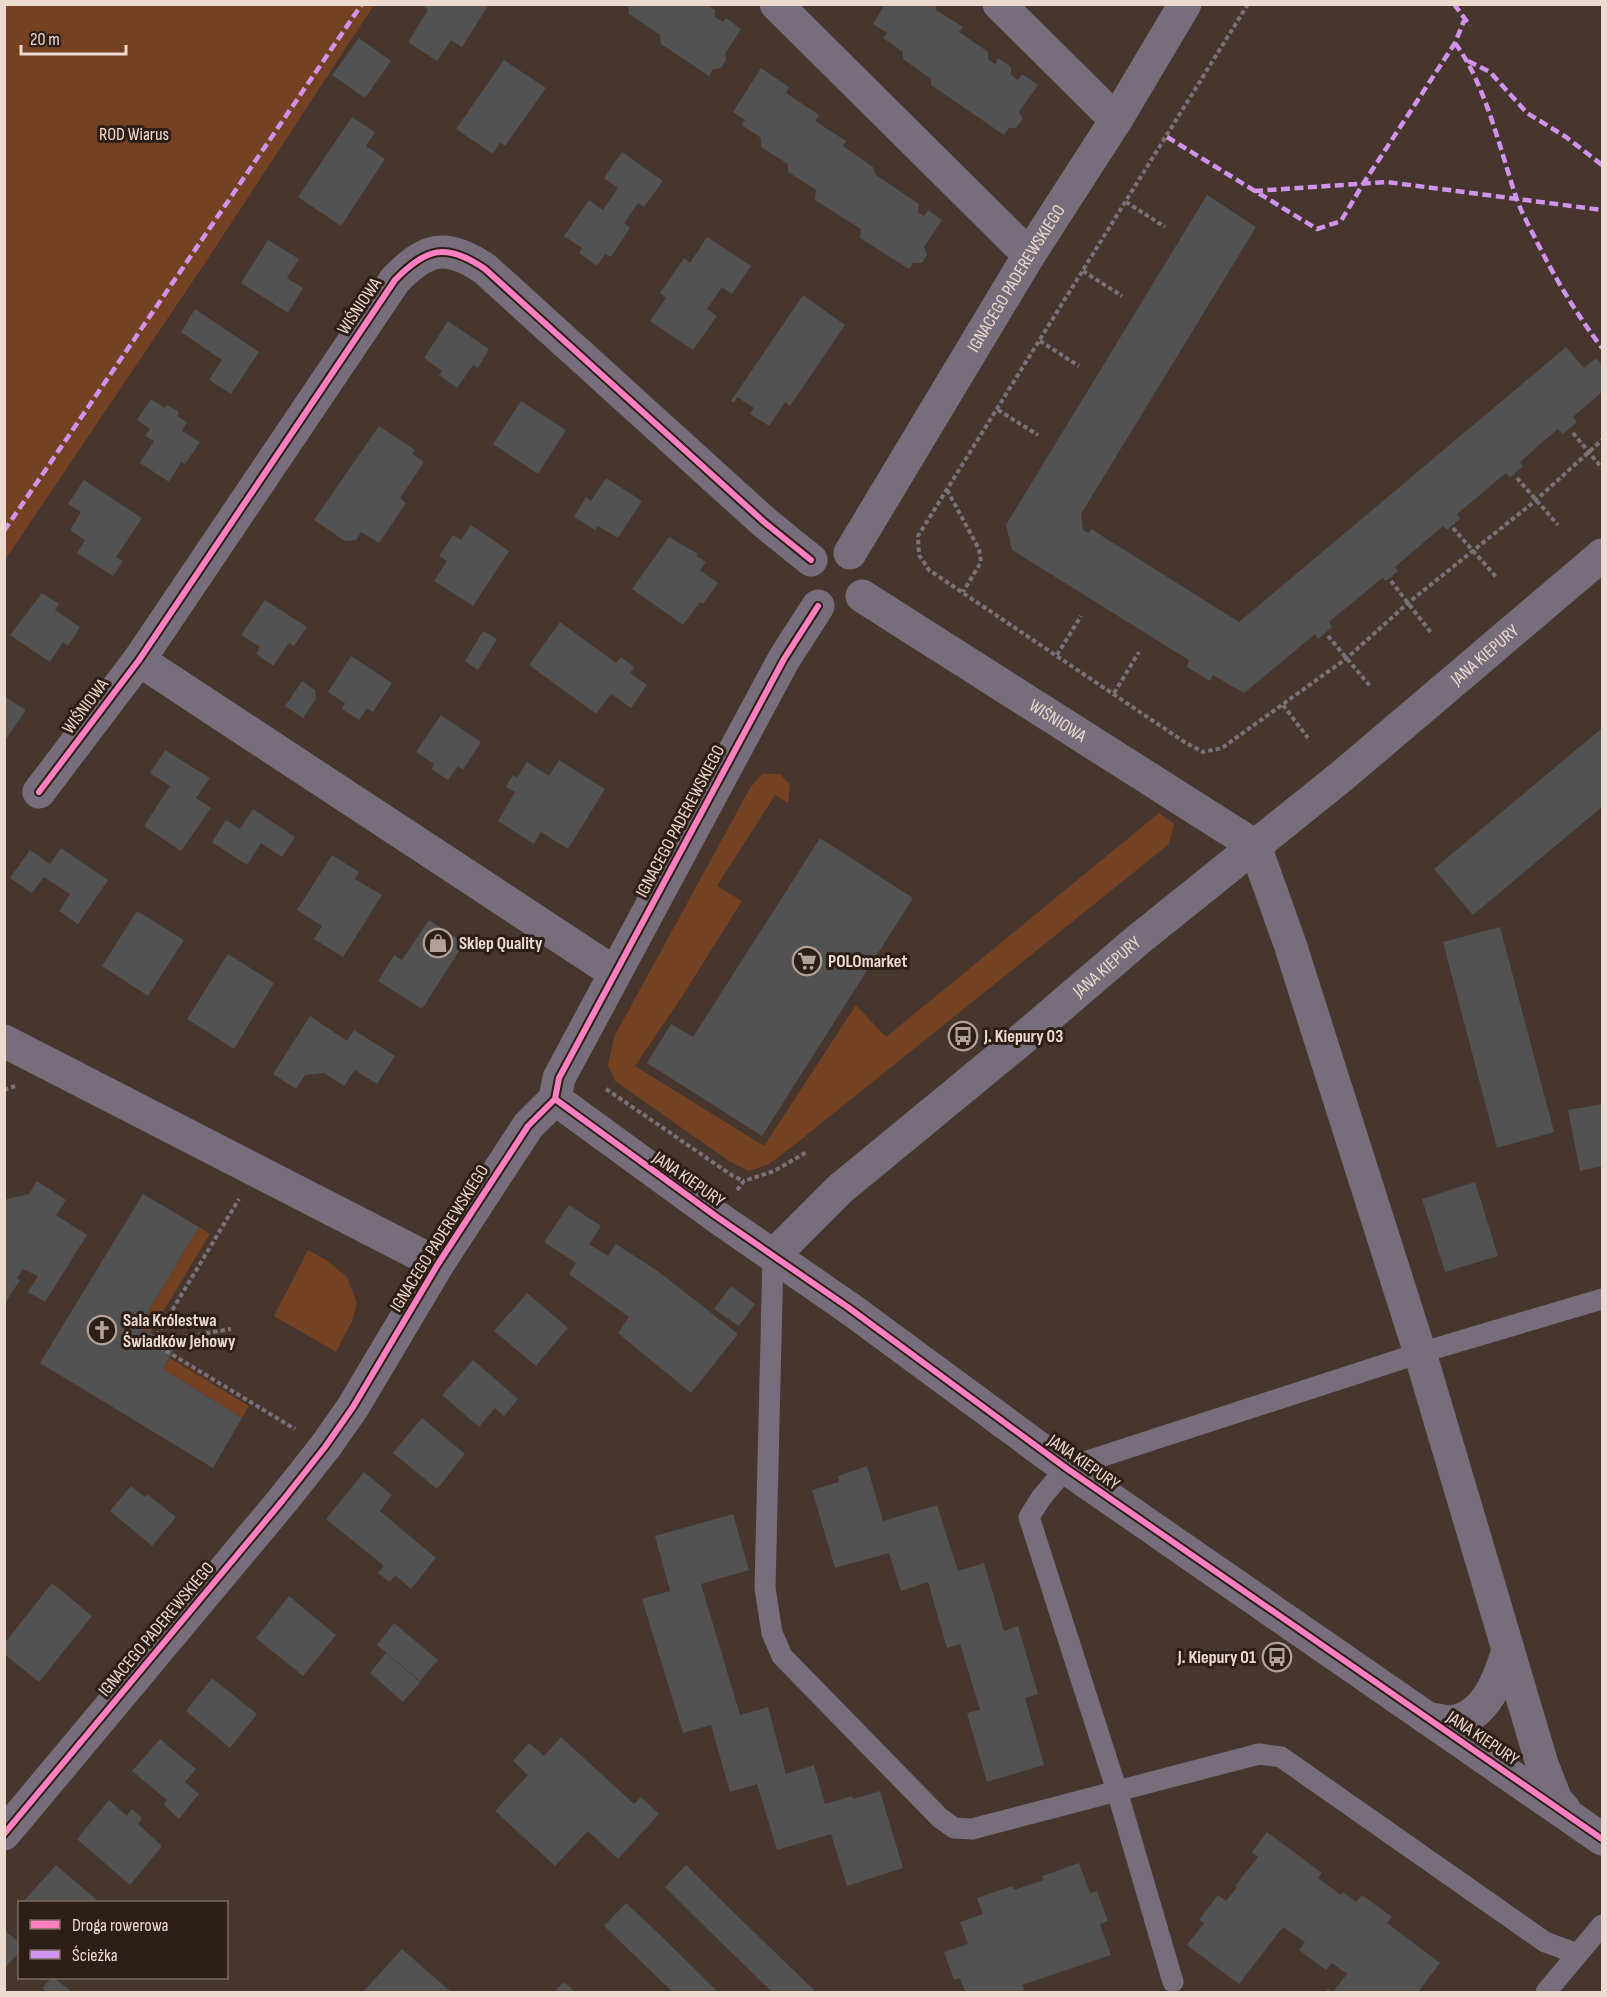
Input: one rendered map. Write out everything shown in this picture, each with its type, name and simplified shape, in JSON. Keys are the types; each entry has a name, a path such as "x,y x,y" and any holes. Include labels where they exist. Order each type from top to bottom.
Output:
{"street":[{"path":"776,4 1029,255"},
{"path":"999,4 1116,120"},
{"name":"IGNACEGO PADEREWSKIEGO","path":"850,553 1029,255 1116,120 1185,4"},
{"name":"WIŚNIOWA","path":"39,792 139,660 395,280 413,262 430,253 447,252 468,258 484,269 764,522 811,560"},
{"path":"830,550 850,553 858,559 866,577 866,587 862,596 854,605 842,611 829,611 818,606 805,590 806,569 811,560 819,553 830,550"},
{"name":"JANA KIEPURY","path":"773,1256 840,1189 1027,1035 1139,939 1342,776 1602,555"},
{"name":"WIŚNIOWA","path":"862,596 1255,846"},
{"name":"IGNACEGO PADEREWSKIEGO","path":"4,1834 325,1448 353,1407 438,1264 528,1126 555,1099 559,1078 784,659 818,606"},
{"path":"139,660 615,974"},
{"name":"JANA KIEPURY","path":"1255,846 1290,944 1420,1353 1542,1764 1556,1800 1567,1814"},
{"path":"4,1041 438,1264"},
{"name":"JANA KIEPURY","path":"555,1099 614,1144 849,1308 1066,1468 1602,1839"},
{"path":"1427,1718 1451,1722 1475,1711 1487,1699 1499,1679 1508,1650"}],"lane":[{"path":"773,1256 765,1588 772,1633 782,1656 940,1818 954,1827 972,1829 1259,1754 1281,1757 1535,1936 1578,1954"},
{"path":"1420,1353 1602,1299"},
{"name":"JANA KIEPURY","path":"1066,1468 1420,1353"},
{"path":"1066,1468 1041,1498 1029,1517 1117,1791 1173,1983"},
{"path":"1546,1992 1602,1925"}],"path":[{"path":"1248,4 918,536 919,555 929,570 1186,743 1203,752 1222,748 1347,658 1408,603 1535,501 1602,440"},
{"path":"1126,202 1165,227"},
{"path":"1083,271 1122,296"},
{"path":"1040,341 1079,366"},
{"path":"998,410 1038,435"},
{"path":"1573,433 1602,468"},
{"path":"1516,478 1558,525"},
{"path":"947,490 979,549 981,562 963,592"},
{"path":"1453,528 1497,578"},
{"path":"1391,581 1432,634"},
{"path":"1057,655 1081,616"},
{"path":"1328,636 1370,686"},
{"path":"1114,693 1139,652"},
{"path":"1283,705 1308,738"},
{"path":"606,1089 733,1176 744,1181"},
{"path":"733,1196 744,1181 774,1171 807,1152"},
{"path":"153,1342 242,1195"},
{"path":"153,1342 231,1329"},
{"path":"153,1342 299,1432"}],"green space":[{"name":"ROD Wiarus","path":"5,4 374,5 209,257 5,560"},
{"path":"762,774 780,774 790,785 788,803 775,795 717,886 742,901 635,1066 764,1146 856,1005 886,1037 1159,813 1174,824 1169,844 793,1146 769,1164 749,1171 729,1161 615,1081 608,1065 614,1037 750,788"},
{"path":"199,1227 210,1234 150,1333 139,1326"},
{"path":"308,1250 326,1260 347,1277 357,1303 352,1321 336,1352 274,1316"},
{"path":"170,1358 249,1406 242,1418 163,1369"}],"building":[{"path":"421,4 489,4 462,47 451,40 437,61 408,42 428,10"},
{"path":"628,4 706,4 715,10 715,17 723,22 726,18 741,29 725,54 726,60 721,68 713,69 709,76 661,44 660,35 629,14"},
{"path":"885,4 937,4 936,10 963,27 959,32 988,52 988,59 995,64 998,58 1011,67 1011,75 1018,80 1022,74 1038,85 1019,112 1023,119 1016,128 1009,128 1004,135 931,85 931,79 903,59 903,52 883,38 887,33 873,24"},
{"path":"359,38 391,61 365,98 332,75"},
{"path":"504,60 546,88 505,146 500,142 493,154 456,129"},
{"path":"761,68 789,87 786,93 819,115 815,121 846,141 843,146 873,167 876,175 919,204 918,212 924,216 928,210 942,220 924,247 927,255 922,263 913,263 909,269 860,238 861,229 815,200 816,190 788,172 788,164 761,147 761,138 742,125 745,120 733,112"},
{"path":"352,117 375,132 366,146 385,159 341,226 298,197"},
{"path":"622,152 663,181 644,207 638,203 624,223 630,228 611,257 605,254 597,266 579,253 582,248 564,236 589,200 603,210 618,188 604,178"},
{"path":"1207,195 1256,227 1081,514 1083,530 1089,533 1091,529 1239,622 1566,347 1584,368 1596,358 1602,365 1602,392 1573,417 1577,422 1563,434 1558,429 1520,462 1523,466 1510,478 1506,473 1457,514 1460,519 1447,530 1443,526 1395,567 1398,571 1386,581 1382,578 1329,622 1332,627 1318,639 1315,634 1244,693 1213,675 1210,681 1187,667 1189,660 1012,550 1006,525"},
{"path":"707,237 751,266 732,294 722,287 707,309 717,316 693,350 650,321 666,298 660,293 684,258 690,263"},
{"path":"268,240 299,259 287,278 303,288 288,313 241,283"},
{"path":"803,295 845,325 790,406 785,402 769,426 750,414 754,408 737,397 734,403 731,401"},
{"path":"195,309 259,352 231,394 209,380 222,360 181,332"},
{"path":"448,321 489,349 478,368 473,365 457,388 439,375 442,371 424,358"},
{"path":"151,399 165,408 167,405 179,412 177,416 187,422 182,431 200,442 185,464 181,462 169,482 140,463 154,441 145,436 150,429 137,420"},
{"path":"521,401 566,430 538,474 493,444"},
{"path":"379,426 415,450 412,454 424,462 400,498 406,503 379,543 361,532 356,540 345,541 314,520"},
{"path":"606,478 642,501 618,538 598,526 595,530 574,517 586,497 591,501"},
{"path":"84,480 142,518 116,557 123,561 113,576 77,553 85,540 70,530 81,512 68,504"},
{"path":"471,525 509,551 473,606 434,581 447,561 439,556 453,535 461,540"},
{"path":"669,537 698,554 696,556 706,562 700,570 718,583 703,604 700,602 683,625 632,589"},
{"path":"42,593 59,604 55,610 80,627 68,646 63,642 50,662 10,635"},
{"path":"265,600 307,627 294,646 289,643 273,666 256,654 260,647 241,635"},
{"path":"560,622 616,663 621,657 634,667 630,673 647,685 631,708 611,694 596,714 529,665"},
{"path":"483,631 497,639 478,670 465,661"},
{"path":"351,656 392,683 373,712 367,708 359,720 342,709 345,703 328,692"},
{"path":"302,681 315,690 316,699 303,718 285,706"},
{"path":"4,696 26,710 4,742"},
{"path":"441,715 481,742 463,770 458,766 448,780 431,769 434,764 416,752"},
{"path":"1602,728 1602,807 1473,915 1434,869"},
{"path":"165,750 210,778 196,798 211,808 181,851 144,826 170,786 150,773"},
{"path":"559,760 605,789 568,849 541,832 534,844 498,821 515,792 506,787 513,775 517,778 527,762 549,776"},
{"path":"253,809 295,837 282,857 261,843 247,865 212,842 226,820 240,829"},
{"name":"POLOmarket","path":"820,838 913,898 762,1136 647,1063 671,1024 693,1037"},
{"path":"61,848 108,880 78,924 59,911 70,894 44,877 32,893 10,878 30,850 50,864"},
{"path":"332,855 359,872 355,879 382,895 343,957 314,939 322,926 297,910"},
{"path":"137,911 184,940 148,996 102,966"},
{"path":"429,920 464,943 422,1009 378,981 394,955 402,960"},
{"path":"1500,927 1554,1132 1497,1148 1443,942"},
{"path":"228,954 274,983 234,1049 187,1019"},
{"path":"310,1016 347,1041 354,1030 395,1056 377,1084 355,1070 344,1086 324,1073 305,1075 296,1089 273,1074"},
{"path":"1602,1104 1602,1166 1580,1171 1568,1110"},
{"path":"37,1181 66,1200 56,1215 87,1235 45,1302 28,1292 38,1276 23,1269 17,1278 20,1280 4,1305 4,1200 29,1194"},
{"path":"1475,1182 1498,1256 1445,1272 1422,1199"},
{"name":"Sala Królestwa Świadków Jehowy","path":"143,1194 199,1227 139,1326 175,1348 163,1369 242,1418 213,1468 40,1363"},
{"path":"569,1205 601,1226 589,1244 608,1256 616,1244 659,1272 738,1334 691,1393 618,1333 629,1317 569,1274 576,1263 544,1242"},
{"path":"731,1286 755,1304 739,1326 714,1309"},
{"path":"527,1293 568,1328 536,1366 494,1331"},
{"path":"473,1360 518,1399 504,1416 495,1408 479,1427 442,1395"},
{"path":"422,1418 465,1454 437,1489 393,1453"},
{"path":"867,1466 883,1521 937,1505 958,1571 984,1563 1004,1631 1018,1626 1038,1694 1025,1698 1044,1765 987,1782 967,1713 980,1710 960,1644 947,1648 928,1582 901,1591 889,1553 835,1568 812,1490 839,1482 838,1476"},
{"path":"364,1472 392,1495 380,1511 436,1558 411,1589 395,1575 390,1582 378,1573 384,1566 326,1519"},
{"path":"131,1486 145,1497 147,1494 176,1517 152,1546 110,1511"},
{"path":"733,1514 749,1570 701,1584 740,1715 768,1707 786,1774 814,1765 825,1804 880,1791 903,1868 847,1886 831,1834 777,1850 757,1784 730,1792 711,1725 683,1733 642,1599 670,1591 655,1536"},
{"path":"52,1583 92,1616 39,1682 4,1654 4,1644"},
{"path":"289,1596 336,1635 303,1676 256,1638"},
{"path":"394,1623 438,1660 420,1681 377,1645"},
{"path":"386,1653 420,1682 403,1702 370,1673"},
{"path":"212,1678 257,1714 230,1748 186,1711"},
{"path":"561,1737 634,1804 641,1797 659,1814 618,1859 588,1831 555,1866 495,1811 528,1775 513,1761 529,1743 544,1756"},
{"path":"160,1739 196,1769 185,1782 199,1794 179,1819 164,1805 167,1800 132,1771"},
{"path":"109,1800 127,1816 132,1809 142,1818 138,1824 162,1846 130,1885 77,1839"},
{"path":"1267,1832 1322,1873 1318,1878 1341,1895 1343,1892 1356,1902 1362,1895 1392,1917 1387,1923 1440,1963 1418,1992 1333,1992 1347,1974 1332,1963 1326,1970 1299,1950 1305,1942 1283,1927 1239,1984 1187,1945 1204,1923 1199,1920 1218,1895 1226,1901 1237,1887 1235,1886 1258,1857 1252,1852"},
{"path":"1079,1863 1090,1893 1097,1891 1108,1921 1100,1924 1111,1955 1022,1985 1025,1992 965,1992 960,1978 954,1980 944,1952 968,1944 960,1922 983,1914 977,1898 1012,1886 1014,1890 1044,1880 1042,1876"},
{"path":"56,1865 96,1899 94,1901 24,1901"},
{"path":"686,1865 816,1992 772,1992 694,1916 665,1887"},
{"path":"626,1903 718,1992 673,1992 604,1926"},
{"path":"4,1930 18,1941 18,1953 4,1969"},
{"path":"402,1949 451,1992 363,1992"},
{"path":"50,1979 55,1979 72,1992 47,1992 42,1988"},
{"path":"564,1982 575,1992 554,1992"}],"marked path":[{"path":"4,531 362,4"},
{"path":"1454,4 1470,26"},
{"path":"1167,137 1317,229 1341,221 1455,43 1465,18"},
{"path":"1455,43 1466,59 1483,97 1524,216 1565,293 1602,348"},
{"path":"1468,61 1490,72 1527,113 1566,137 1602,165"},
{"path":"1254,191 1387,182 1602,210"}],"cycle path":[{"path":"39,792 139,660 395,280 406,269 427,255 448,252 471,260 485,269 764,522 811,560"},
{"path":"4,1834 283,1500 353,1407 438,1264 528,1126 555,1099 559,1078 784,659 818,606"},
{"path":"555,1099 717,1217 849,1308 1066,1468 1602,1839"}],"place":[{"name":"Sklep Quality","path":"438,943"},
{"name":"POLOmarket","path":"807,961"},
{"name":"J. Kiepury 03","path":"963,1036"},
{"name":"Sala Królestwa Świadków Jehowy","path":"102,1330"},
{"name":"J. Kiepury 01","path":"1277,1657"}]}
